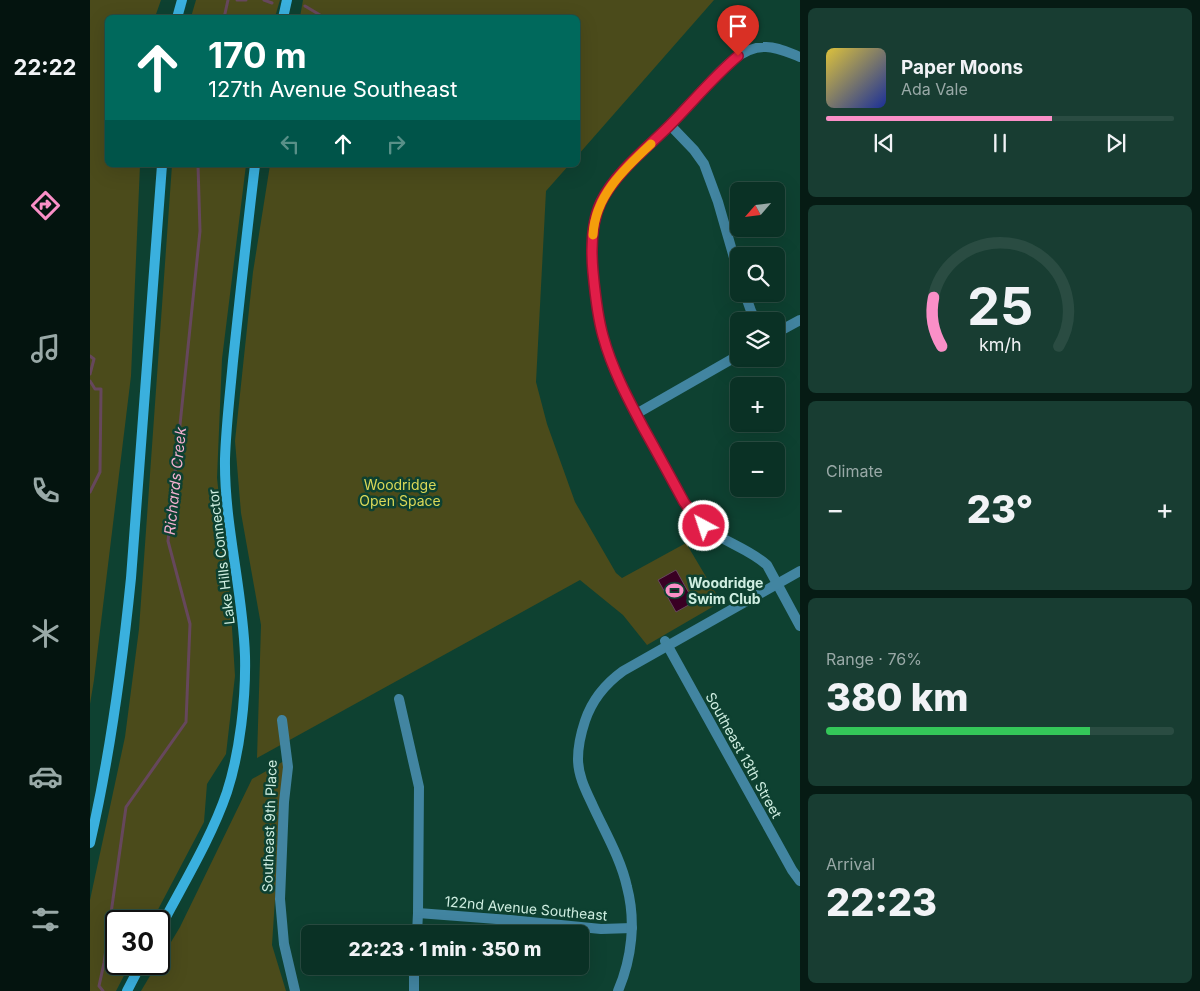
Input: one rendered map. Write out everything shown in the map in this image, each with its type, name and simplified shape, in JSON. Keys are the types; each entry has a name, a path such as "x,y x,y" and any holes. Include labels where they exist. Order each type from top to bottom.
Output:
{"main road":[{"path":"178,15 182,0"},
{"path":"284,15 287,0"},
{"path":"90,843 109,749 124,647 162,167"},
{"name":"Lake Hills Connector","path":"169,910 209,834 226,792 233,770 243,707 245,656 243,623 226,502 225,461 239,305 255,167"},
{"path":"127,991 135,975"}],"street":[{"path":"800,58 773,48 764,47 747,50 727,65 614,181 601,201 596,216 593,231 592,259 594,287 603,336 616,374 684,502 704,526 759,558 766,565 800,626"},
{"path":"670,125 694,150 704,164 718,202 731,247"},
{"path":"785,328 800,320"},
{"path":"636,414 730,359"},
{"path":"618,991 624,978 630,955 631,907 627,885 618,860 584,786 580,773 578,760 582,732 591,705 612,678 667,643 800,571"},
{"name":"Southeast 13th Street","path":"667,643 792,870 800,881"},
{"path":"399,699 419,787 417,925"},
{"name":"Southeast 9th Place","path":"282,720 288,767 284,802 280,898 284,944 295,991"},
{"name":"122nd Avenue Southeast","path":"418,913 601,929 632,928"},
{"path":"414,975 414,991"}],"green space":[{"path":"90,0 161,0 156,15 105,15 105,167 140,167 131,376 90,704"},
{"path":"196,0 280,0 276,15 192,15"},
{"path":"303,0 714,0 580,153 580,15 300,15"},
{"path":"172,167 246,167 222,359 217,478 230,596 235,676 226,754 207,784 204,822 158,910 105,910 105,975 124,975 116,991 90,991 90,900 125,737 139,629"},
{"name":"Woodridge Open Space","path":"270,167 567,167 546,191 536,382 547,424 575,502 616,573 622,578 686,543 721,602 647,645 623,615 580,580 257,758 261,625 241,513 235,441 253,272"},
{"path":"284,761 272,945 286,991 141,991 150,975 170,975 170,944 180,927 252,779"}],"shaded area":[{"path":"676,570 694,602 676,612 658,580"}],"waterway":[{"name":"Richards Creek","path":"225,15 228,0"},
{"path":"237,0 246,0"},
{"path":"264,0 272,3"},
{"path":"305,6 320,15"},
{"name":"Richards Creek","path":"103,991 99,986 104,963 126,807 186,722 190,624 168,541 200,231 198,167"},
{"path":"90,356 94,359 90,374"},
{"path":"90,381 95,389 101,389 100,472 90,492"}],"slow traffic":[{"path":"593,235 601,201 614,181 628,165 651,144"}],"place":[{"name":"Woodridge Swim Club","path":"674,590"}],"route":[{"path":"704,526 684,502 616,374 603,336 598,313 592,259 593,231 601,201 614,181 738,56"}]}
